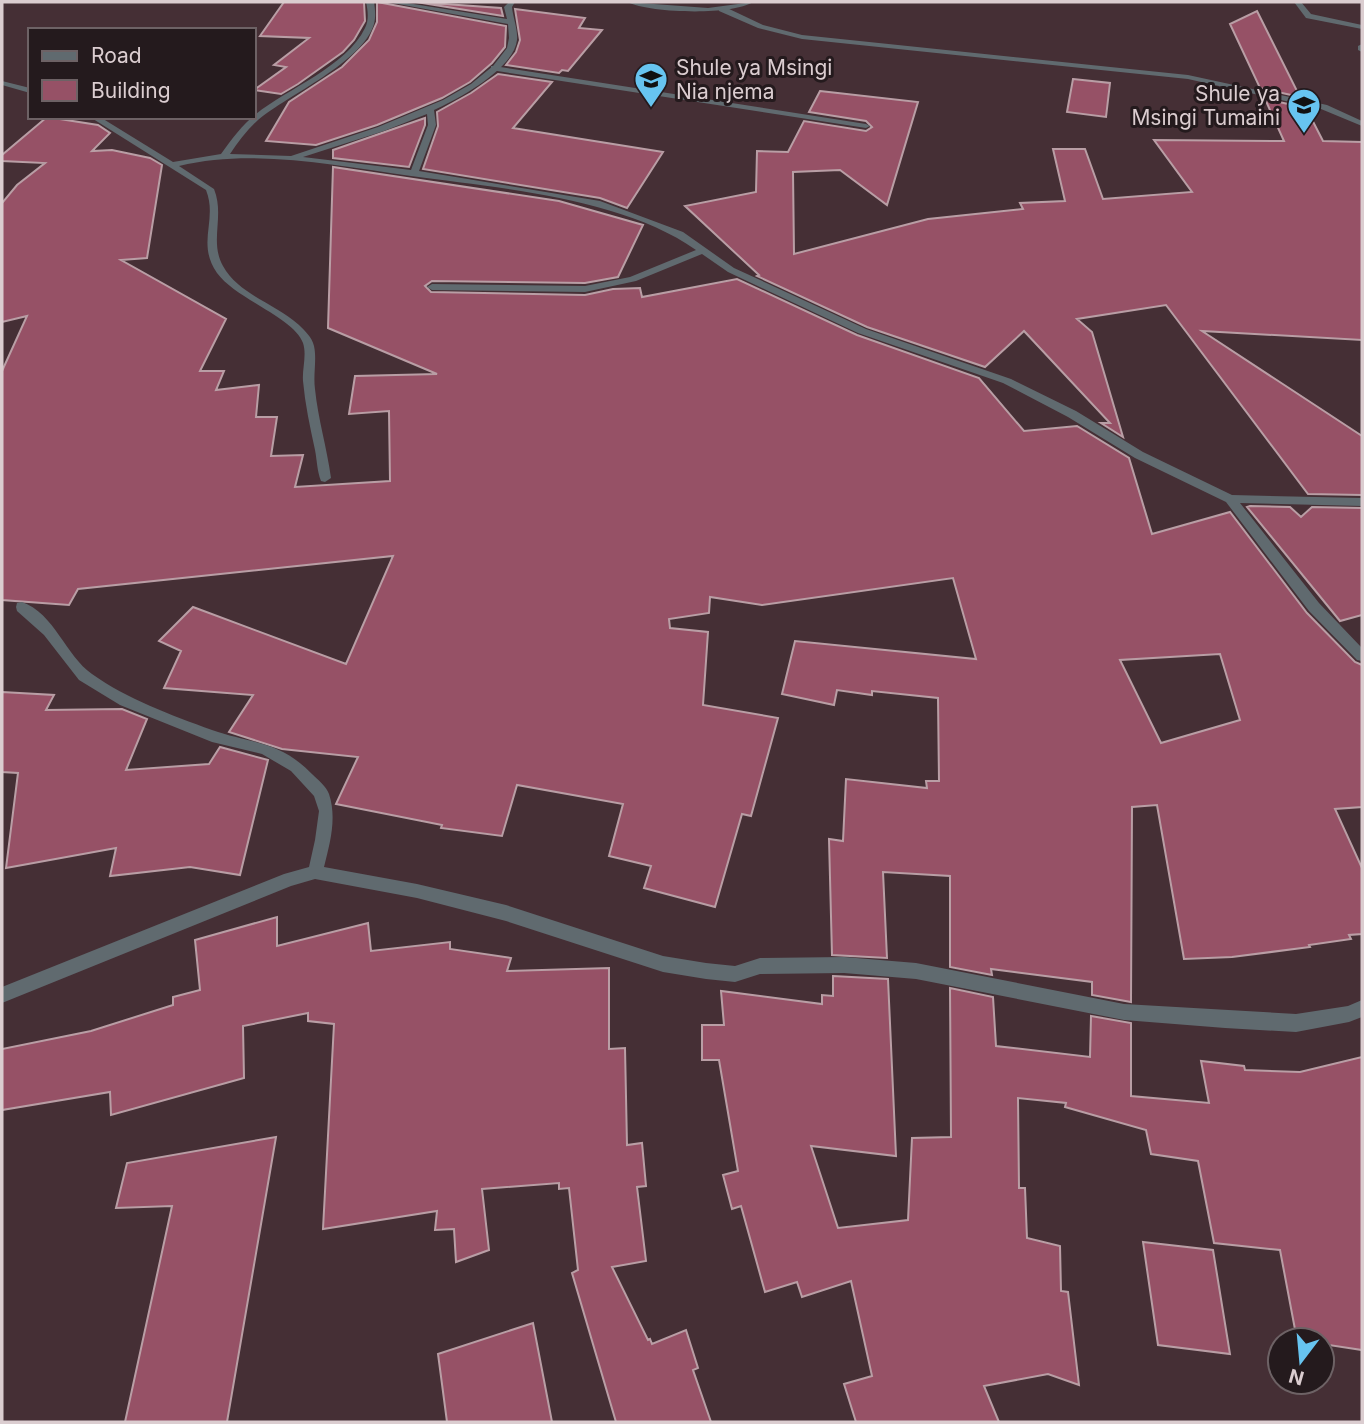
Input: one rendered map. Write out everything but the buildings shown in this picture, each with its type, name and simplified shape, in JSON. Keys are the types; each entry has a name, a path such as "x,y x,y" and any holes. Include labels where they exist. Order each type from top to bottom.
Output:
{"street":[{"path":"256,118 358,44 369,31 373,17 370,2"},
{"path":"390,2 509,22"},
{"path":"290,159 430,109 455,96 494,68 512,46 514,31 509,22 508,7 512,2"},
{"path":"631,2 722,9 740,7 749,2"},
{"path":"1298,2 1309,16 1362,27"},
{"path":"722,9 772,32 802,37 1188,77 1324,107 1362,124"},
{"path":"494,68 866,126"},
{"path":"2,83 28,90"},
{"path":"414,174 427,145 432,125 430,109"},
{"path":"97,119 209,189 216,202 212,254 227,279 251,300 286,319 305,337 310,347 308,374 325,478"},
{"path":"225,155 255,119"},
{"path":"172,165 201,157 225,155 290,159 414,174 600,204 680,234 732,270 862,331 1007,382 1072,414 1139,455 1230,499 1362,502"},
{"path":"432,287 586,289 633,279 702,250"},
{"path":"1230,499 1314,607 1362,656"},
{"path":"22,607 49,631 84,676 125,701 212,736 266,749 296,767 321,793 326,811 315,872"},
{"path":"2,995 289,878 315,872 405,889 506,913 663,964 706,971 735,974 760,967 844,965 916,971 1124,1012 1237,1020 1296,1023 1349,1014 1362,1008"}],"place":[{"name":"Shule ya Msingi Nia njema","path":"651,109"},
{"name":"Shule ya Msingi Tumaini","path":"1304,135"}]}
